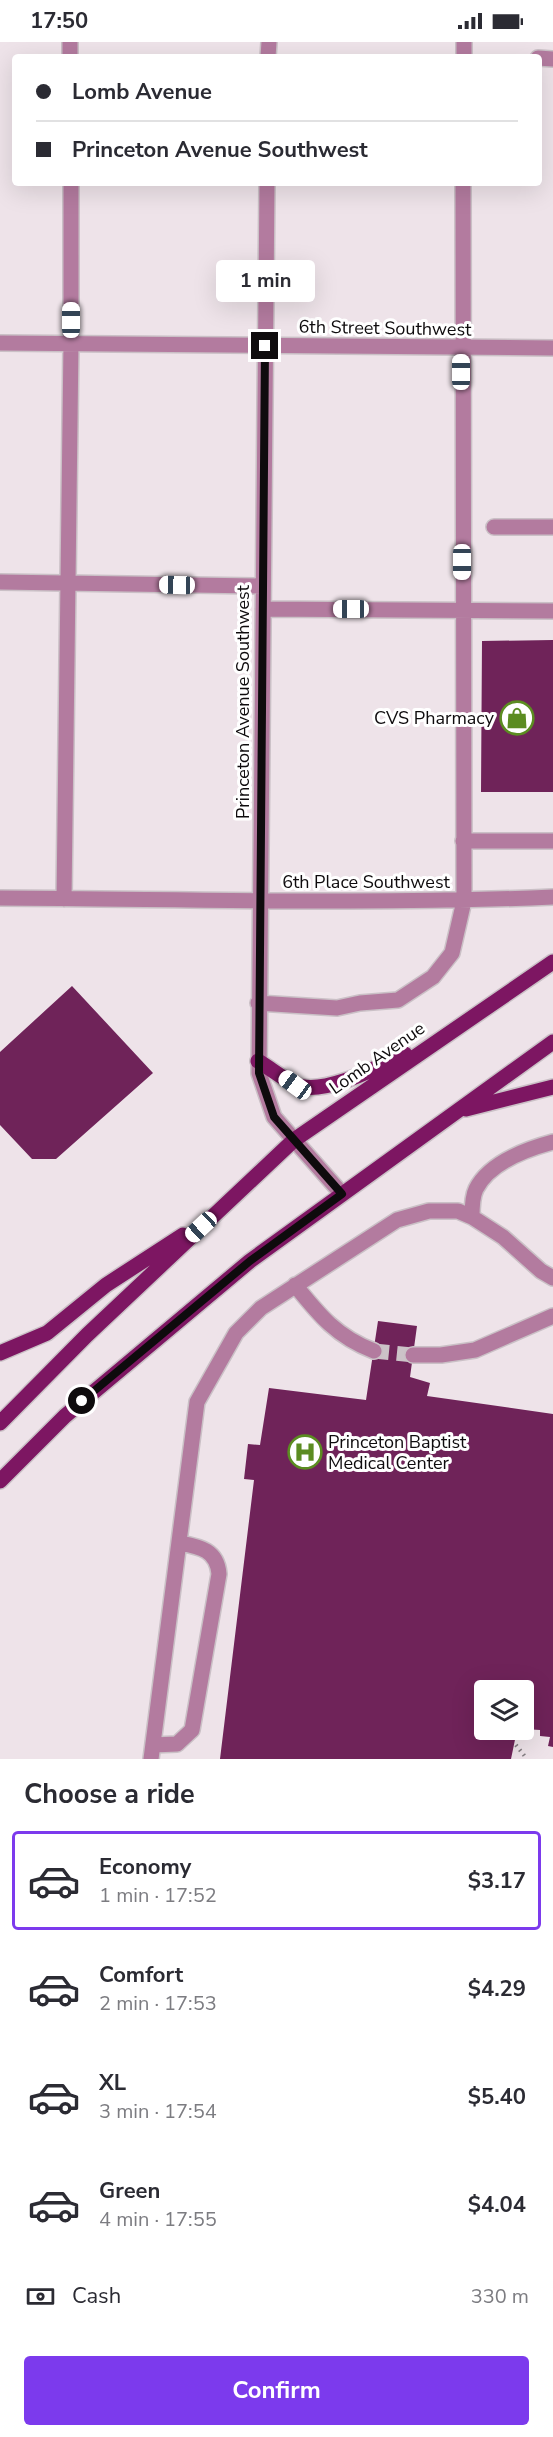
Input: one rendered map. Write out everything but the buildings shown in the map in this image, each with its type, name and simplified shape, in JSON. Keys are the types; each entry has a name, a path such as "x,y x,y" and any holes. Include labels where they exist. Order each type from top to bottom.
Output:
{"main road":[{"name":"Lomb Avenue","path":"0,1423 87,1335 294,1140 553,962"},
{"path":"258,1061 295,1085 315,1089 386,1063 448,1033"},
{"path":"0,1481 65,1416 250,1261 553,1042"},
{"path":"458,1111 553,1087"},
{"path":"0,1353 47,1334 106,1285 218,1212"}],"street":[{"path":"64,899 69,583 71,186"},
{"name":"Princeton Avenue Southwest","path":"267,186 258,1061 259,1073 274,1117 342,1194"},
{"path":"258,1002 337,1008 360,1003 398,1000 433,977 452,953 464,901 461,348 463,186"},
{"name":"6th Street Southwest","path":"0,343 553,348"},
{"path":"494,527 553,527"},
{"path":"0,582 263,586"},
{"path":"263,609 553,611"},
{"path":"463,841 553,842"},
{"name":"6th Place Southwest","path":"0,898 261,902 464,901 553,897"},
{"path":"472,1217 475,1189 494,1168 553,1142"},
{"path":"180,1543 208,1550 216,1561 219,1574 192,1730 177,1744 152,1752 197,1402 236,1333 261,1308 397,1220 429,1211 458,1211 472,1217 503,1237 541,1271 553,1278"},
{"path":"295,1286 319,1315 340,1335 354,1344 374,1351"},
{"path":"413,1355 441,1356 475,1350 553,1316"}],"path":[{"path":"516,1745 527,1759"}],"tunnel":[{"path":"374,1351 413,1355"}],"place":[{"name":"CVS Pharmacy","path":"517,718"},
{"name":"Princeton Baptist Medical Center","path":"305,1452"}],"route":[{"path":"82,1401 250,1261 342,1194 306,1150 274,1117 259,1073 265,346"}]}
